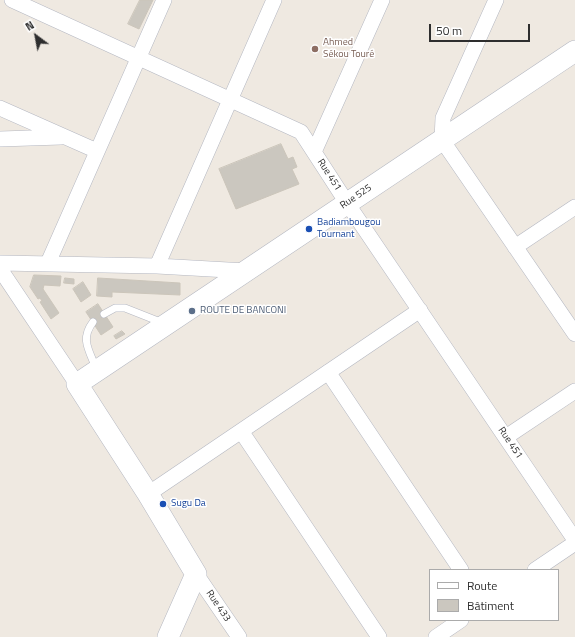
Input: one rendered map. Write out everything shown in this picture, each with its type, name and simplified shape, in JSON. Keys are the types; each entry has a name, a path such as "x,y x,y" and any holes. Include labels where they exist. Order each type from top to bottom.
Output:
{"main road":[{"name":"Rue 525","path":"77,384 575,51"},
{"path":"77,384 148,494 196,574 168,637"}],"street":[{"name":"Rue 451","path":"12,0 302,132 347,203 575,540"},
{"path":"48,263 164,0"},
{"path":"157,266 274,0"},
{"path":"314,152 382,0"},
{"path":"496,0 443,118 442,140 575,334"},
{"path":"0,108 97,151"},
{"path":"0,139 66,137"},
{"path":"515,247 575,207"},
{"path":"0,263 157,266 246,271"},
{"path":"0,269 77,384"},
{"path":"148,494 420,310"},
{"path":"328,372 461,569"},
{"path":"506,437 575,390"},
{"path":"241,431 379,637"},
{"path":"536,569 575,543"},
{"name":"Rue 433","path":"196,574 239,637"},
{"path":"436,637 460,621"}],"lane":[{"path":"104,314 115,308 125,308 165,324"},
{"path":"93,322 87,329 85,338 96,370"}],"building":[{"path":"140,0 153,0 139,29 128,24"},
{"path":"281,144 288,159 293,157 297,167 292,169 299,184 236,209 219,169"},
{"path":"34,275 61,276 60,286 44,285 43,289 59,313 51,319 40,302 42,301 40,298 38,299 30,287"},
{"path":"65,278 74,279 74,284 64,283"},
{"path":"98,278 180,283 180,295 112,292 112,297 97,296"},
{"path":"83,282 91,295 81,302 73,289"},
{"path":"98,304 113,327 101,335 86,312"},
{"path":"122,331 125,334 116,339 114,336"}],"place":[{"name":"Ahmed Sékou Touré","path":"315,49"},
{"name":"Badiambougou Tournant","path":"309,229"},
{"name":"ROUTE DE BANCONI","path":"192,311"},
{"name":"Sugu Da","path":"163,504"}]}
